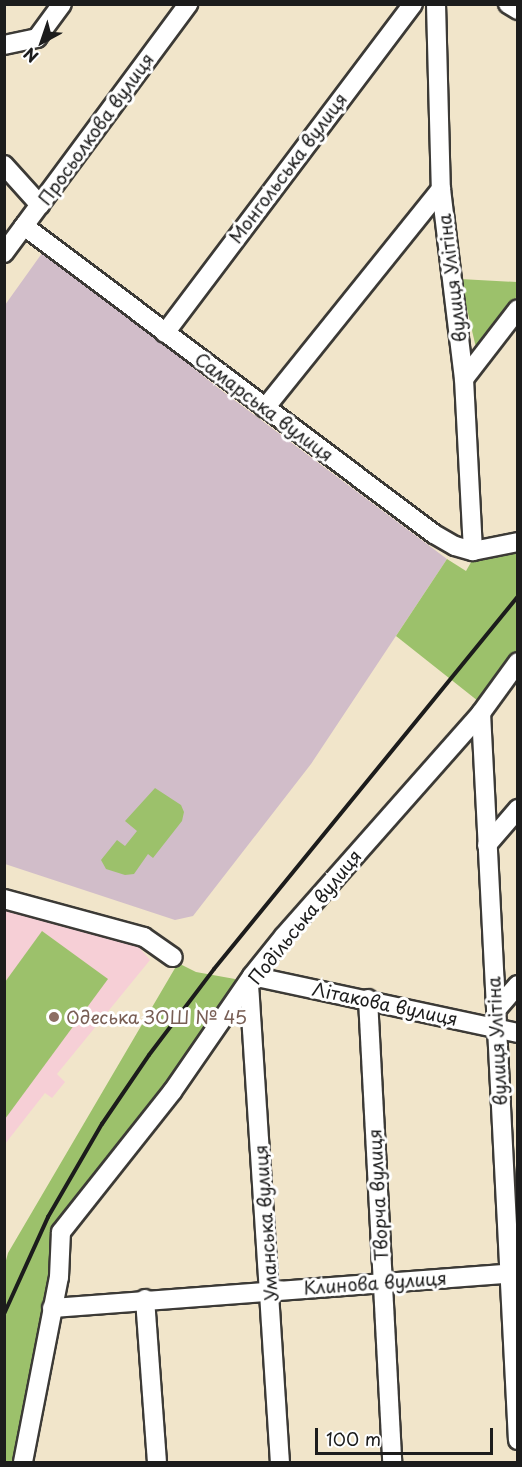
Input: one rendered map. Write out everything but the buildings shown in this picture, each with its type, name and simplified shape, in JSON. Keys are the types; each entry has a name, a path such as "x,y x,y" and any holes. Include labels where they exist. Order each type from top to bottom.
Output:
{"street":[{"path":"4,45 37,38 62,4"},
{"name":"Просьолкова вулиця","path":"6,248 40,206 188,4"},
{"name":"Монгольська вулиця","path":"165,333 413,4"},
{"name":"вулиця Улітіна","path":"436,4 441,189 464,379 473,551"},
{"path":"508,4 518,10"},
{"path":"4,165 40,206"},
{"path":"265,408 441,189"},
{"name":"Самарська вулиця","path":"24,226 434,534 454,546 473,551"},
{"path":"464,379 518,309"},
{"path":"473,551 518,542"},
{"name":"Подільська вулиця","path":"23,1462 59,1277 61,1232 172,1092 284,936 481,713 518,662"},
{"name":"вулиця Улітіна","path":"481,713 496,1019 513,1274 518,1440"},
{"path":"487,845 518,809"},
{"path":"4,899 144,937 173,957"},
{"name":"Літакова вулиця","path":"251,980 496,1019 518,1033"},
{"name":"Уманська вулиця","path":"251,980 280,1462"},
{"path":"496,1019 518,985"},
{"name":"Творча вулиця","path":"368,999 392,1462"},
{"name":"Клинова вулиця","path":"52,1308 145,1299 513,1274"},
{"path":"145,1299 157,1462"}],"shaded area":[{"path":"45,249 217,387 447,559 311,764 193,916 175,920 5,864 5,305"},
{"name":"Одеська ЗОШ № 45","path":"5,909 136,944 150,960 57,1074 65,1082 52,1098 45,1093 5,1144"}],"green space":[{"path":"460,279 517,282 517,296 477,352"},
{"path":"517,548 517,653 478,701 396,636 447,559 466,571 474,557"},
{"path":"155,788 181,805 184,812 182,821 153,858 148,854 134,874 125,875 106,869 101,860 117,840 125,846 137,831 125,821"},
{"path":"42,931 108,979 5,1119 5,982"},
{"path":"178,963 196,972 235,979 240,990 59,1233 23,1462 5,1462 4,1268 8,1253"}],"railway":[{"path":"4,1314 48,1217 102,1124 149,1055 214,969 518,596"}],"place":[{"name":"Одеська ЗОШ № 45","path":"54,1017"}]}
